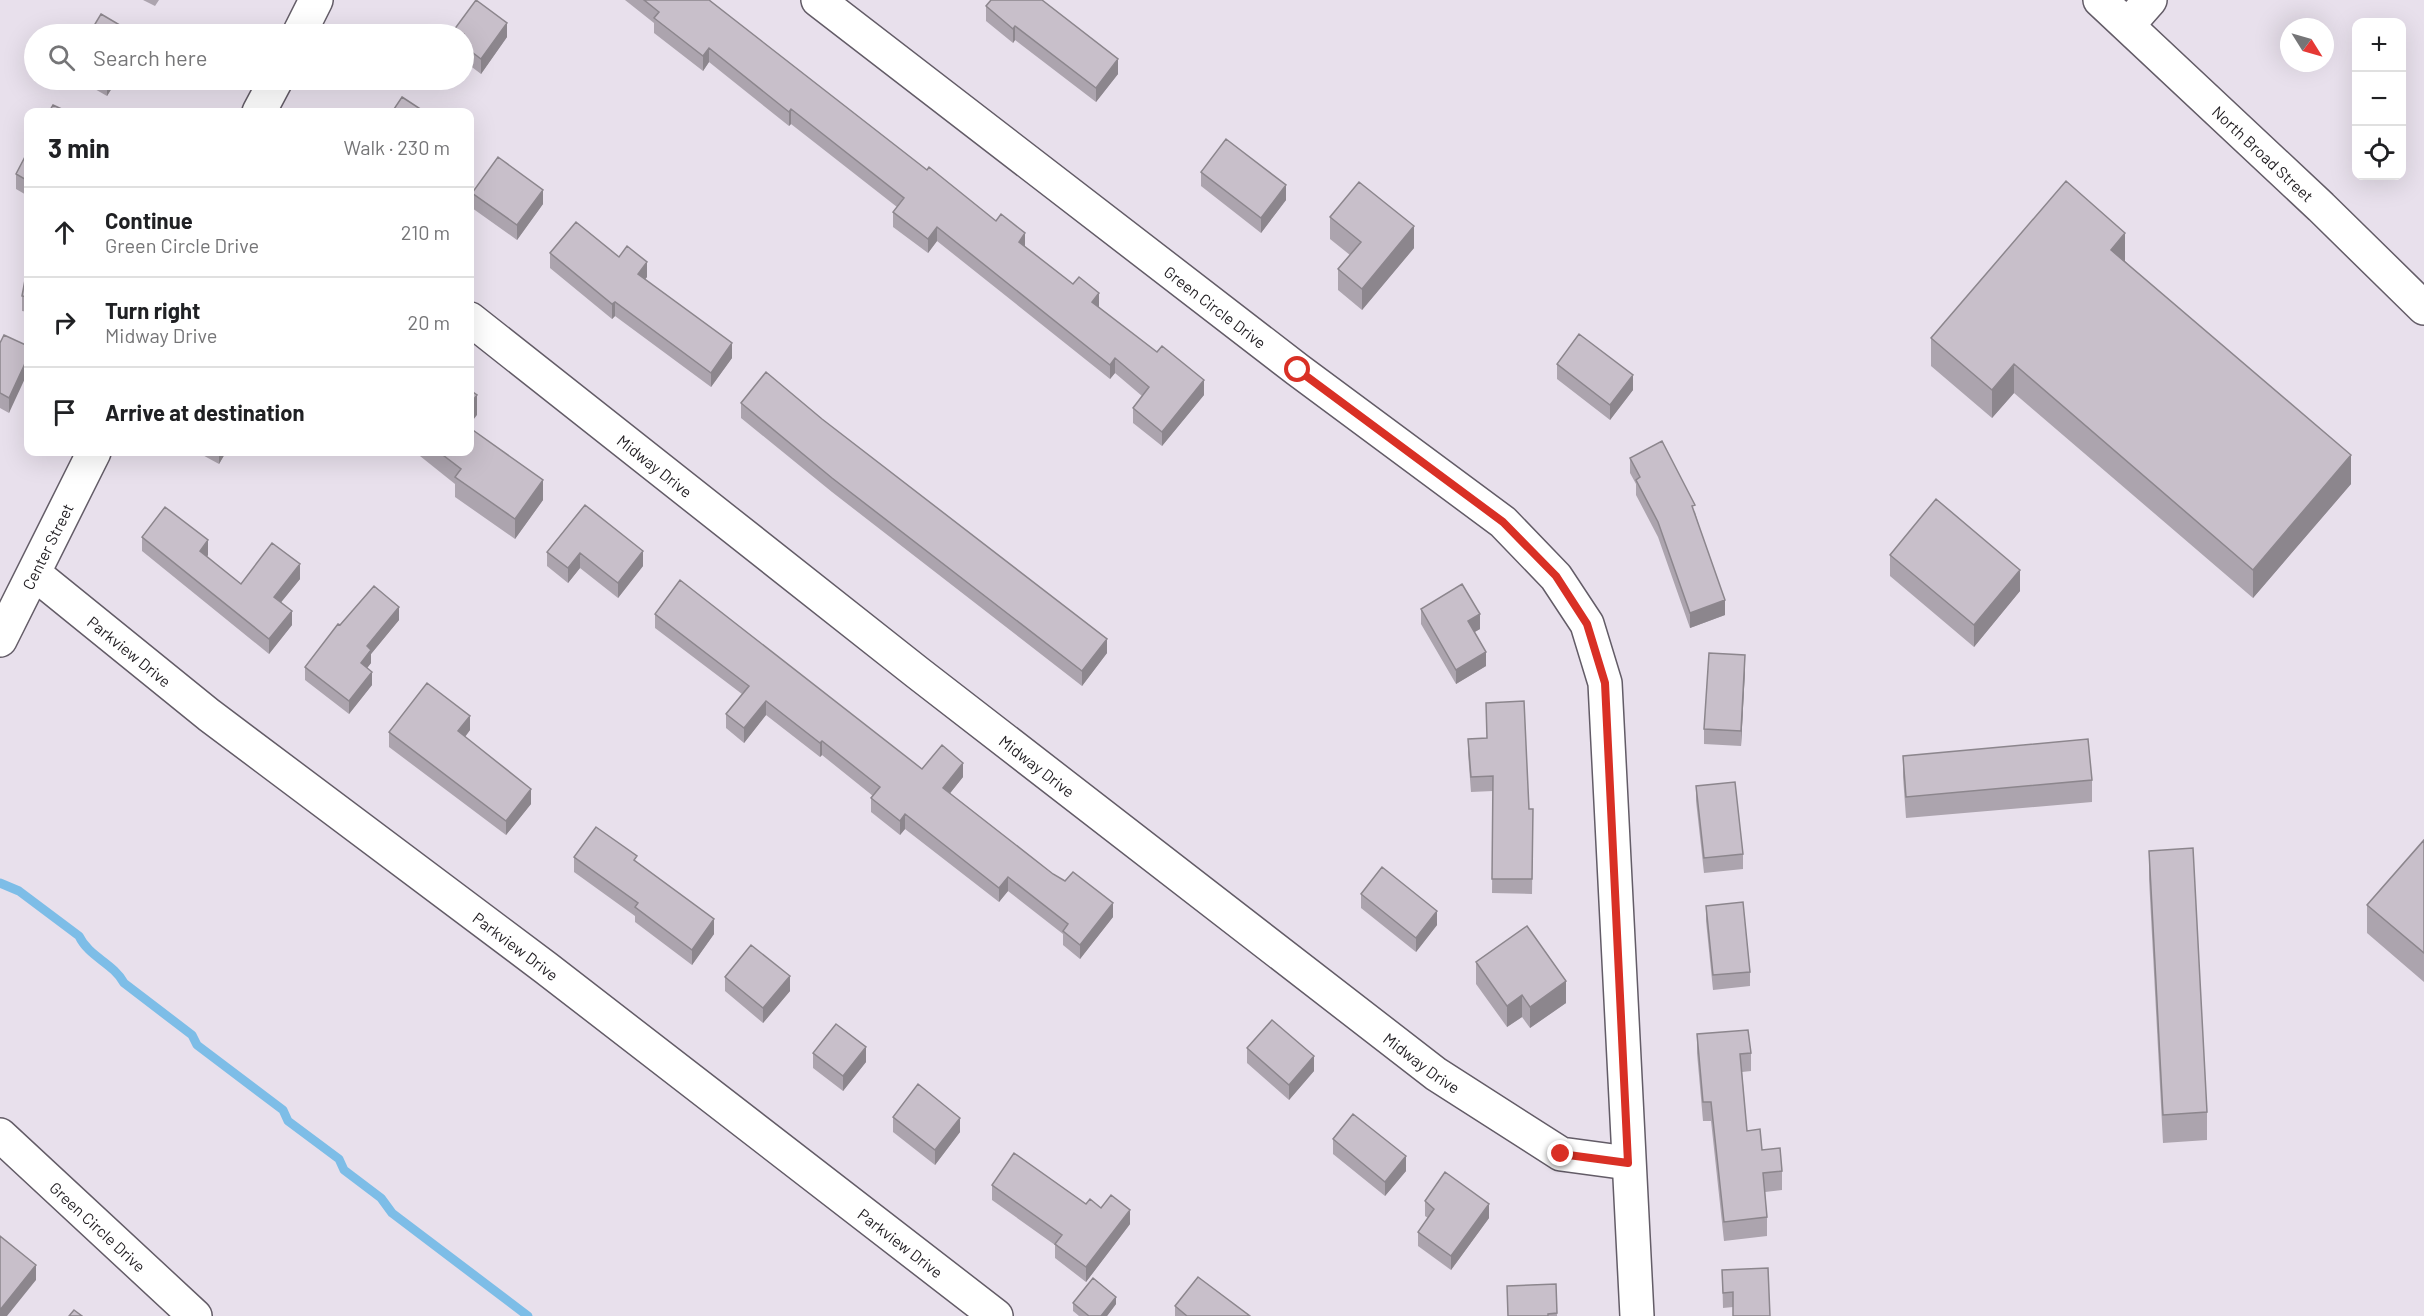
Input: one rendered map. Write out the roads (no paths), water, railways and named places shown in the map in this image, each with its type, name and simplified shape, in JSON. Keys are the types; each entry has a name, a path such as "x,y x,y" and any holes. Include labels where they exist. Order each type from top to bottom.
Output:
{"street":[{"path":"304,24 316,0"},
{"name":"Green Circle Drive","path":"818,0 1289,363 1503,522 1556,576 1587,624 1605,683 1637,1316"},
{"name":"North Broad Street","path":"2100,0 2424,308"},
{"path":"2128,25 2150,0"},
{"path":"261,108 271,90"},
{"name":"Midway Drive","path":"474,322 927,680 1436,1074 1561,1154 1628,1163"},
{"name":"Center Street","path":"0,640 92,456"},
{"name":"Parkview Drive","path":"35,574 209,715 546,968 996,1316"},
{"name":"Green Circle Drive","path":"0,1135 195,1316"}],"waterway":[{"path":"0,883 19,891 79,936 83,943 114,970 124,983 192,1035 197,1045 283,1110 288,1121 339,1159 344,1170 381,1198 392,1213 528,1316"}]}
